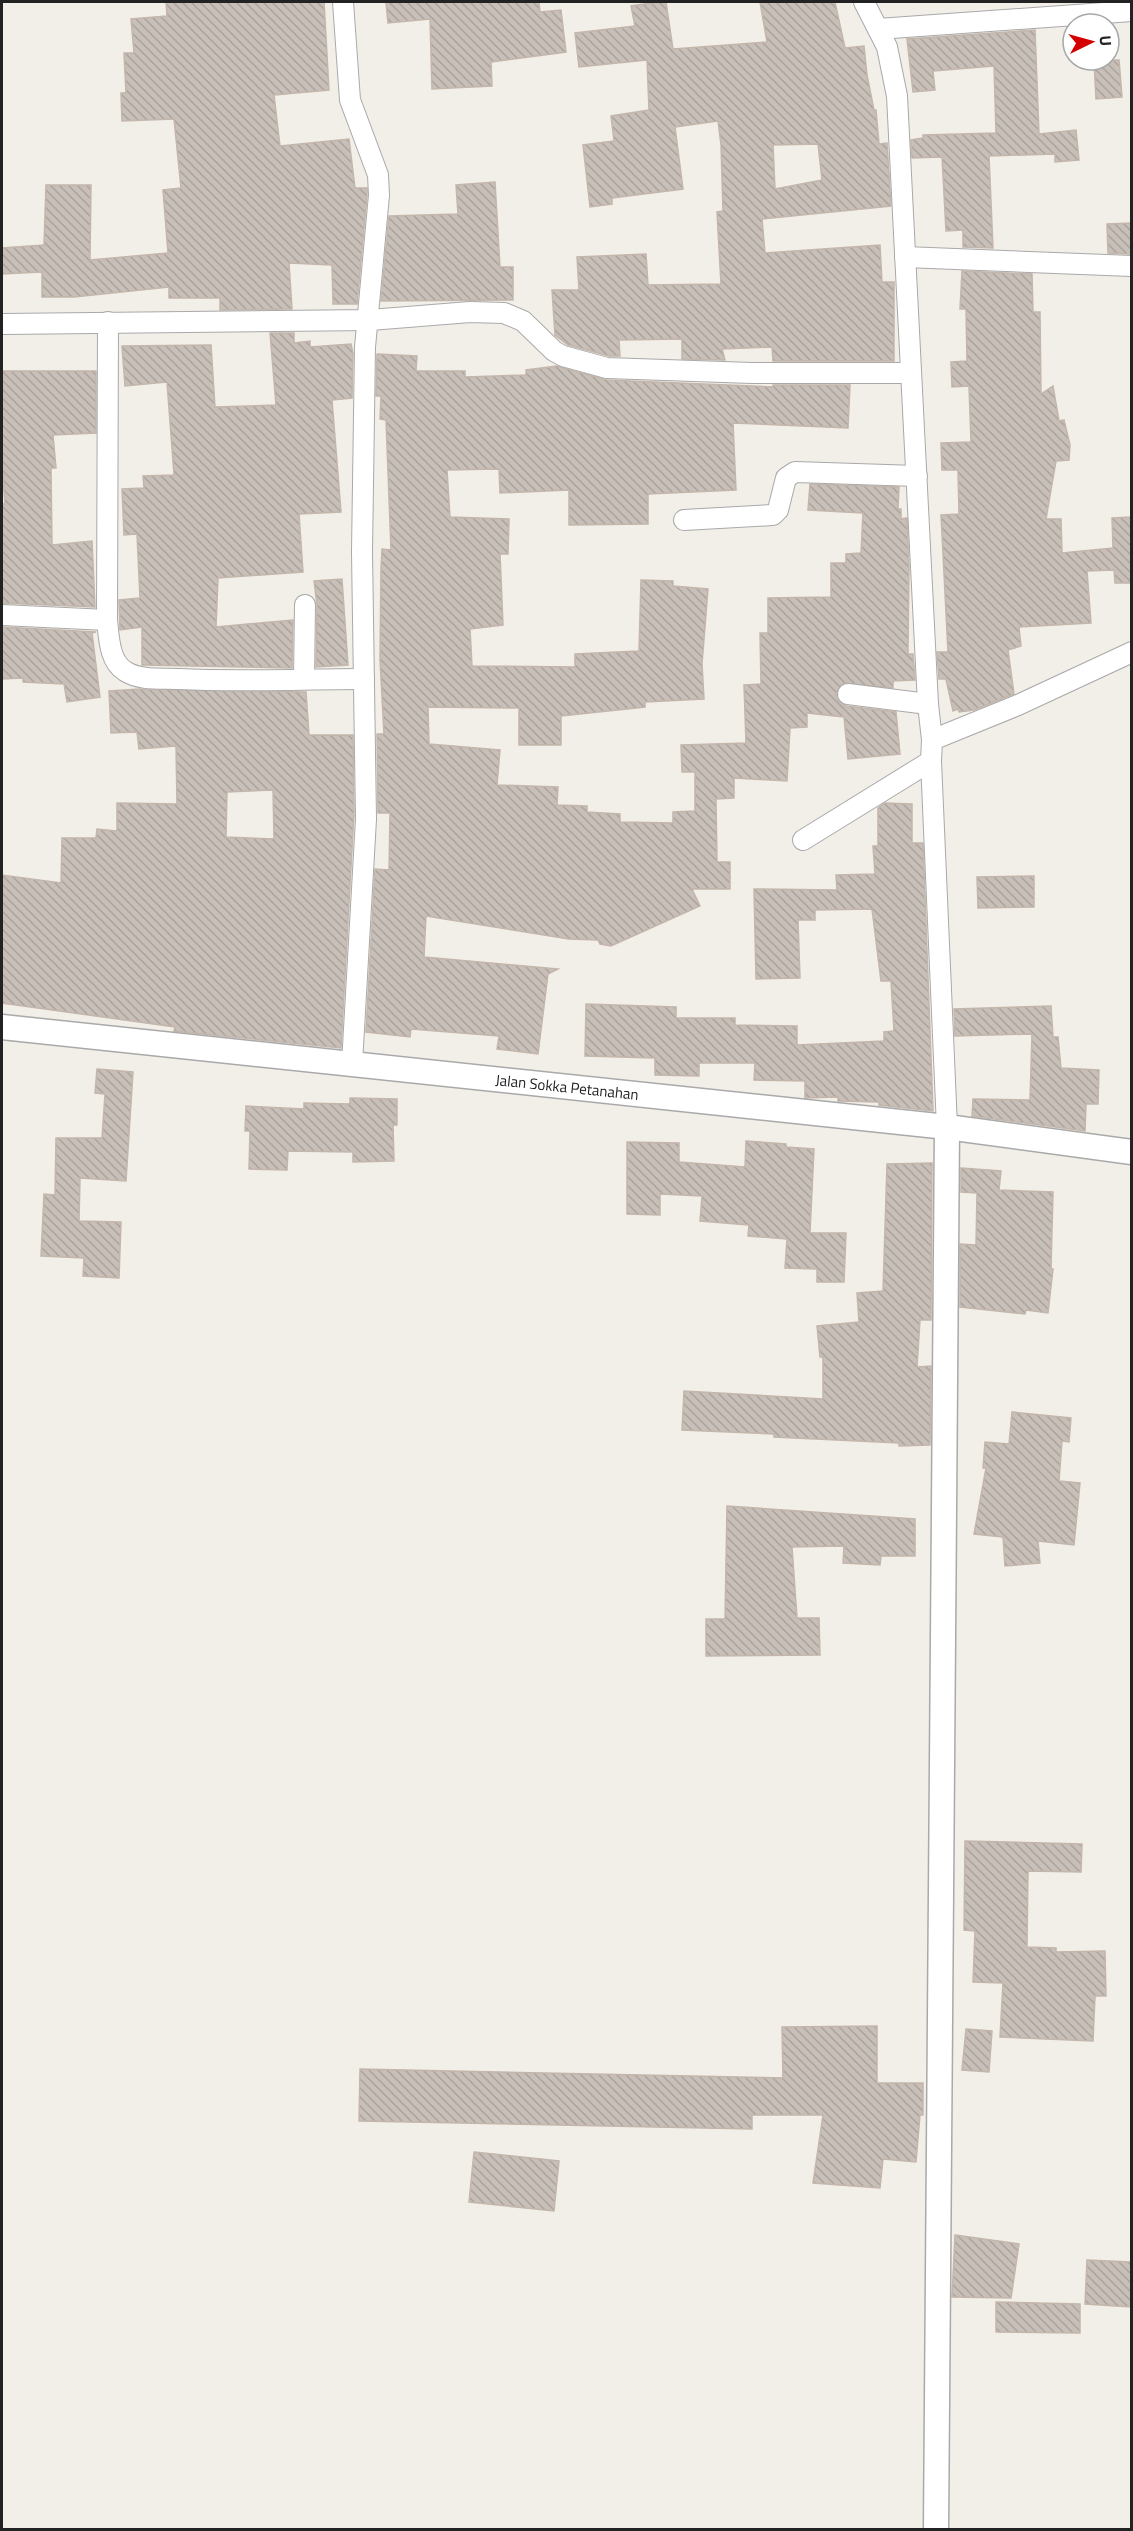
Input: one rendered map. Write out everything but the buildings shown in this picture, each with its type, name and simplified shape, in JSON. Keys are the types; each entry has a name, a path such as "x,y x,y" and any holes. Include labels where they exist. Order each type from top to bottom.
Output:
{"street":[{"path":"343,2 350,100 378,175 370,320 365,347 362,552 366,819 352,1064"},
{"path":"864,2 887,47 894,71 928,704 932,740 931,761 947,1126 936,2529"},
{"path":"878,29 1131,11"},
{"path":"905,257 1131,266"},
{"path":"2,324 370,320 470,312 504,313 523,321 554,351 563,356 607,368 752,373 911,373"},
{"path":"108,322 106,620 114,657 123,670 140,677 236,682 364,679"},
{"path":"684,520 773,515 778,510 786,478 795,472 916,476"},
{"path":"304,679 305,605"},
{"path":"2,615 106,620"},
{"path":"932,740 1018,705 1131,652"},
{"path":"848,694 928,704"},
{"path":"803,840 931,761"},
{"name":"Jalan Sokka Petanahan","path":"2,1027 947,1126 1131,1152"}]}
